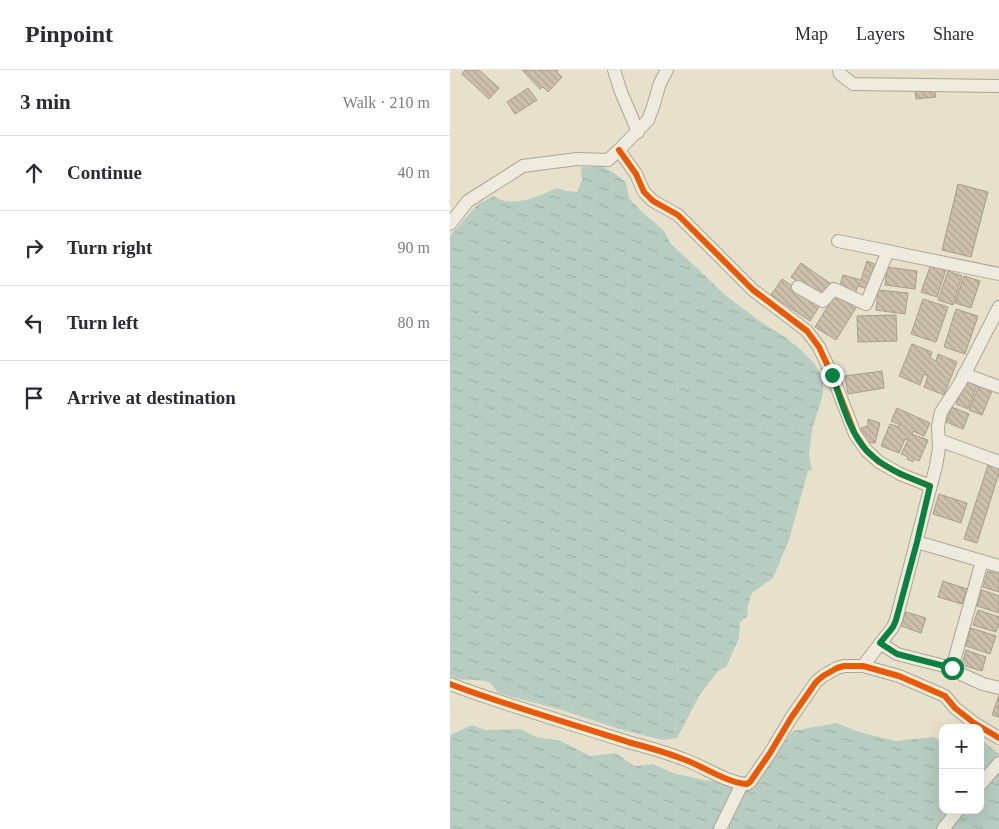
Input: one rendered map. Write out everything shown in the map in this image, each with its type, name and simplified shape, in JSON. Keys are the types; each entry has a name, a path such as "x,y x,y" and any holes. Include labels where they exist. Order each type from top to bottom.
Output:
{"street":[{"path":"614,70 638,132"},
{"path":"450,224 468,201 522,166 577,159 608,160 648,120 660,83 667,70"},
{"path":"839,70 840,74 853,84 999,86"},
{"path":"853,84 856,70"},
{"path":"619,150 636,174 644,192 653,201 678,215 752,290 807,331 819,347 855,434 866,450 879,462 900,474 930,486"},
{"path":"838,241 999,274"},
{"path":"798,286 823,301 834,289 866,304 888,251"},
{"path":"863,666 893,627 896,620 936,466 939,448 938,426 941,412 998,311"},
{"path":"964,374 999,387"},
{"path":"939,440 999,462"},
{"path":"917,542 999,566"},
{"path":"952,668 982,561"},
{"path":"880,643 897,654 952,668 983,684 999,688"},
{"path":"450,684 512,706 685,759 742,784 750,782 816,682 837,668 844,666 863,666 899,676 945,696 974,723 999,738"},
{"path":"984,779 999,762"},
{"path":"720,829 742,784"},
{"path":"943,829 955,814"}],"water":[{"path":"601,166 626,182 629,198 664,231 670,243 725,295 802,351 814,363 823,378 823,394 812,430 809,456 812,470 808,471 789,540 773,578 752,593 747,617 740,622 739,638 726,667 718,671 699,696 677,738 662,740 498,693 491,684 485,681 460,679 450,676 450,236 478,204 494,196 501,200 517,201 526,200 557,188 577,192 582,180 581,167"},
{"path":"836,723 859,732 895,741 933,737 939,740 939,814 984,814 984,742 999,754 999,829 450,829 450,735 472,725 485,730 521,729 536,737 561,741 590,756 616,753 634,766 653,764 676,774 753,786 793,731"}],"building":[{"path":"465,70 479,70 499,88 489,99 462,74"},
{"path":"522,70 558,70 557,72 562,77 548,92 543,87 540,89"},
{"path":"528,88 537,100 515,114 507,102"},
{"path":"934,88 936,97 916,99 915,90"},
{"path":"958,184 988,192 971,257 942,250"},
{"path":"867,261 877,265 872,290 858,286 855,294 839,289 843,275 861,280"},
{"path":"801,263 831,284 822,298 791,277"},
{"path":"931,264 946,269 937,297 921,292"},
{"path":"887,267 917,271 915,289 885,285"},
{"path":"948,271 962,276 953,305 938,300"},
{"path":"964,276 980,281 971,308 955,303"},
{"path":"782,279 820,305 810,321 771,295"},
{"path":"878,290 908,293 905,314 876,310"},
{"path":"836,293 857,306 836,340 815,327"},
{"path":"923,299 948,307 936,342 911,334"},
{"path":"956,309 978,316 965,354 944,347"},
{"path":"896,315 897,341 858,342 857,316"},
{"path":"912,344 932,352 930,358 936,361 938,354 957,362 944,395 924,387 928,376 924,374 920,385 899,376"},
{"path":"882,371 884,388 848,394 845,376"},
{"path":"965,381 977,386 968,409 956,404"},
{"path":"979,386 992,391 982,415 969,410"},
{"path":"952,407 969,414 963,429 946,422"},
{"path":"897,408 930,423 924,436 913,431 912,434 928,440 919,461 914,459 913,462 901,454 908,440 905,439 899,453 881,446 890,424 899,427 900,425 891,421"},
{"path":"868,419 880,423 875,443 866,442 858,429 868,426"},
{"path":"988,465 999,468 999,473 977,543 964,539"},
{"path":"939,494 967,503 961,523 933,514"},
{"path":"988,571 999,574 999,592 983,587"},
{"path":"943,581 967,589 962,604 938,597"},
{"path":"982,590 999,596 999,613 977,606"},
{"path":"978,610 999,617 996,632 973,625"},
{"path":"906,612 926,618 921,633 901,626"},
{"path":"971,628 996,636 990,654 966,646"},
{"path":"966,650 986,657 982,671 962,665"},
{"path":"999,695 999,717 992,715"}],"cycle path":[{"path":"619,150 636,174 644,192 653,201 678,215 753,290 807,331 819,347 855,434 866,450 879,462 900,474 930,486"},
{"path":"450,684 516,707 669,754 731,781 747,784 770,753 816,682 823,676 844,666 863,666 899,676 945,696 955,708 974,723 999,738"}],"route":[{"path":"832,375 855,434 866,450 879,462 900,474 930,486 896,620 893,627 880,643 897,654 952,668"}]}
